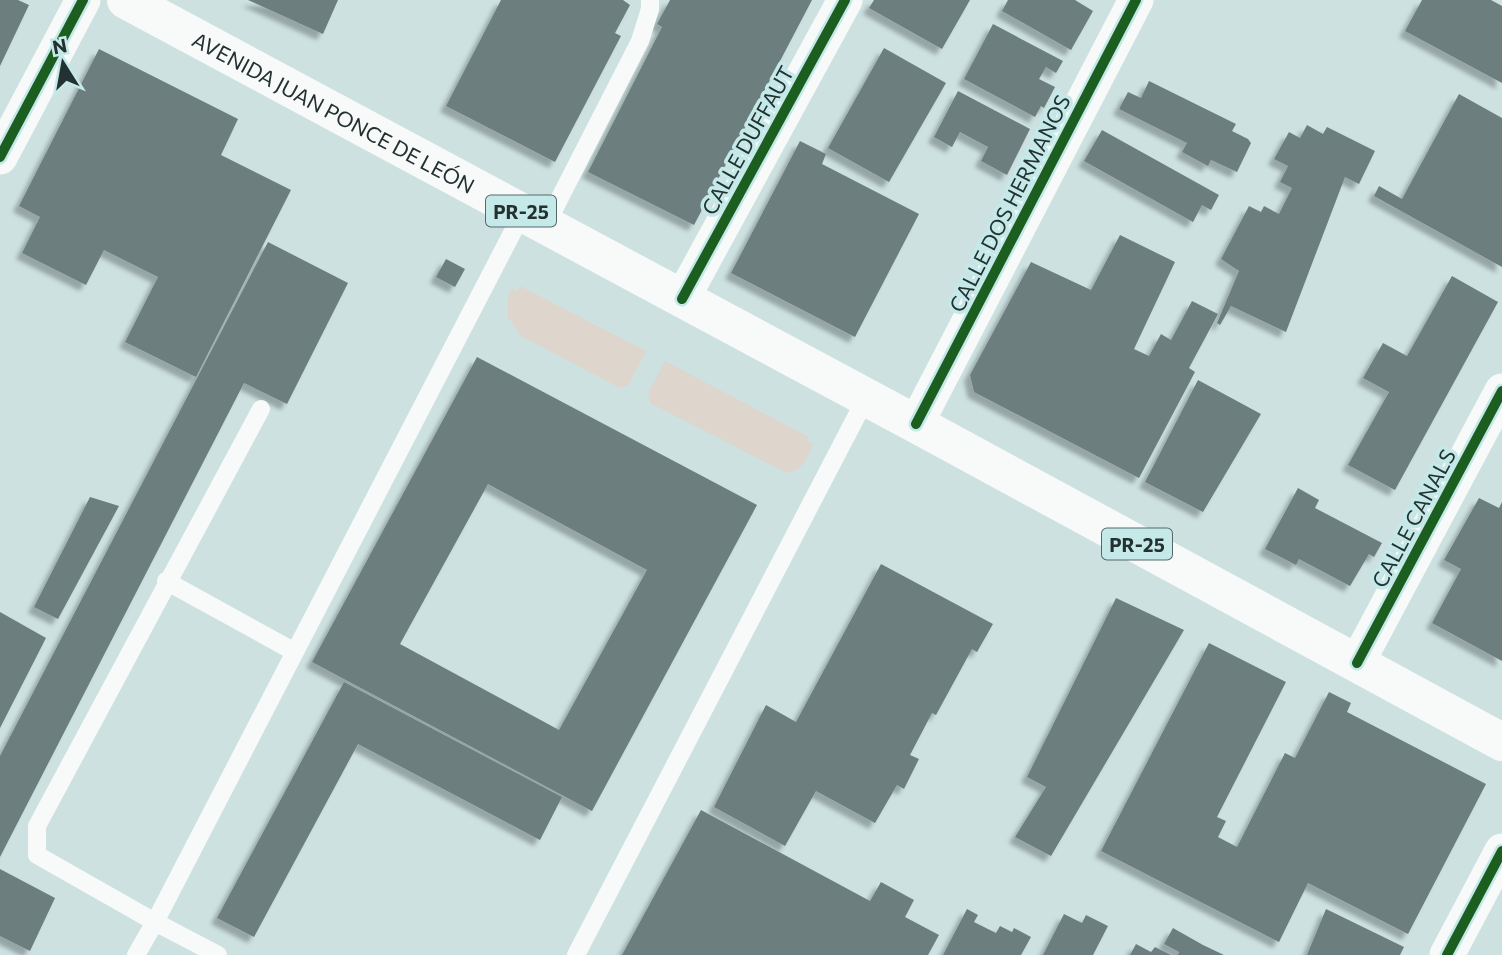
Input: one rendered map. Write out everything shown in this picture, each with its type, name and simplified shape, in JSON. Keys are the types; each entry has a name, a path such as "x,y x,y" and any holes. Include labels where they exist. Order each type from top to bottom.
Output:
{"main road":[{"name":"AVENIDA JUAN PONCE DE LEÓN","path":"126,0 535,218 1502,742"}],"street":[{"path":"0,157 83,0"},
{"name":"CALLE DUFFAUT","path":"682,299 845,0"},
{"name":"CALLE DOS HERMANOS","path":"916,424 1136,0"},
{"name":"CALLE CANALS","path":"1357,663 1502,391"},
{"path":"1447,955 1502,851"}],"lane":[{"path":"136,955 295,652 535,218 640,41 650,9 650,0"},
{"path":"576,955 866,398"},
{"path":"218,955 37,855 37,826 166,581 261,409"},
{"path":"166,581 295,652"}],"shaded area":[{"path":"520,286 646,351 628,385 620,388 521,336 508,317 511,289 517,291"},
{"path":"665,361 809,437 807,441 813,444 804,463 787,473 650,403 648,393"}],"building":[{"path":"0,0 18,0 29,5 0,66"},
{"path":"248,0 338,0 323,34"},
{"path":"501,0 623,0 630,5 615,33 621,36 555,162 446,106"},
{"path":"670,0 812,0 694,225 588,172 662,27 657,24"},
{"path":"874,0 970,0 942,49 869,8"},
{"path":"1008,0 1075,0 1093,11 1071,50 1002,11"},
{"path":"1422,0 1491,0 1502,6 1502,83 1405,31"},
{"path":"993,24 1063,61 1056,73 1046,67 1039,79 1055,87 1044,108 1041,106 1035,117 964,79"},
{"path":"884,48 946,83 889,182 828,148"},
{"path":"99,49 238,119 221,155 291,190 196,377 125,342 158,277 104,250 86,285 22,253 40,217 19,206"},
{"path":"1149,81 1236,124 1232,131 1251,143 1237,172 1211,160 1208,166 1182,152 1187,143 1119,109 1128,92 1141,98"},
{"path":"958,91 1030,129 1007,175 981,161 988,147 960,132 952,147 934,137"},
{"path":"1459,94 1502,118 1502,267 1374,196 1379,186 1402,199"},
{"path":"1307,125 1323,134 1327,127 1375,151 1359,184 1345,177 1286,332 1231,306 1220,325 1217,323 1239,271 1221,259 1249,206 1261,212 1264,206 1279,214 1292,188 1280,182 1288,166 1274,159 1289,132 1300,138"},
{"path":"1102,130 1219,195 1211,210 1202,205 1193,222 1084,161"},
{"path":"800,141 826,154 822,164 919,214 855,337 731,273"},
{"path":"1120,235 1175,262 1134,349 1149,356 1161,334 1171,340 1192,301 1218,314 1189,368 1195,372 1139,478 974,392 970,375 1031,262 1091,290"},
{"path":"268,242 348,283 287,404 244,383 0,857 0,756"},
{"path":"446,259 465,269 455,287 436,277"},
{"path":"1452,276 1498,302 1395,490 1348,465 1389,392 1363,378 1383,343 1407,356"},
{"path":"477,357 757,505 592,811 312,662","holes":["488,484 647,570 559,730 400,644"]},
{"path":"1198,380 1261,414 1203,512 1145,482"},
{"path":"1298,488 1319,500 1315,508 1382,543 1374,557 1369,554 1350,586 1299,559 1296,565 1265,549"},
{"path":"90,497 119,506 58,619 34,607"},
{"path":"1479,498 1499,508 1502,502 1502,661 1432,623 1461,569 1444,560"},
{"path":"881,564 993,624 977,652 972,649 936,715 932,713 910,755 919,759 904,789 897,785 875,823 816,791 785,846 714,807 766,705 796,722"},
{"path":"1116,598 1184,630 1051,856 1015,837 1046,787 1027,777"},
{"path":"0,612 46,638 0,728"},
{"path":"1209,643 1286,682 1217,817 1226,821 1218,837 1237,847 1285,753 1295,758 1329,692 1351,703 1347,712 1486,784 1408,934 1308,883 1279,942 1101,851"},
{"path":"344,682 562,797 540,840 358,744 254,937 217,918"},
{"path":"701,810 870,901 881,882 914,900 905,917 939,935 928,955 622,955"},
{"path":"0,869 55,898 30,951 0,936"},
{"path":"967,909 978,915 974,922 996,933 1000,926 1012,932 1014,928 1031,937 1021,955 943,955"},
{"path":"1326,909 1404,947 1400,955 1307,955"},
{"path":"1064,914 1082,923 1086,915 1108,926 1093,955 1043,955"},
{"path":"1173,928 1224,955 1178,955 1179,952 1164,944"},
{"path":"1136,944 1151,952 1155,947 1171,955 1130,955"}],"cycle path":[{"path":"0,157 83,0"},
{"path":"682,299 845,0"},
{"path":"916,424 1136,0"},
{"path":"1357,663 1502,391"},
{"path":"1447,955 1502,851"}]}
